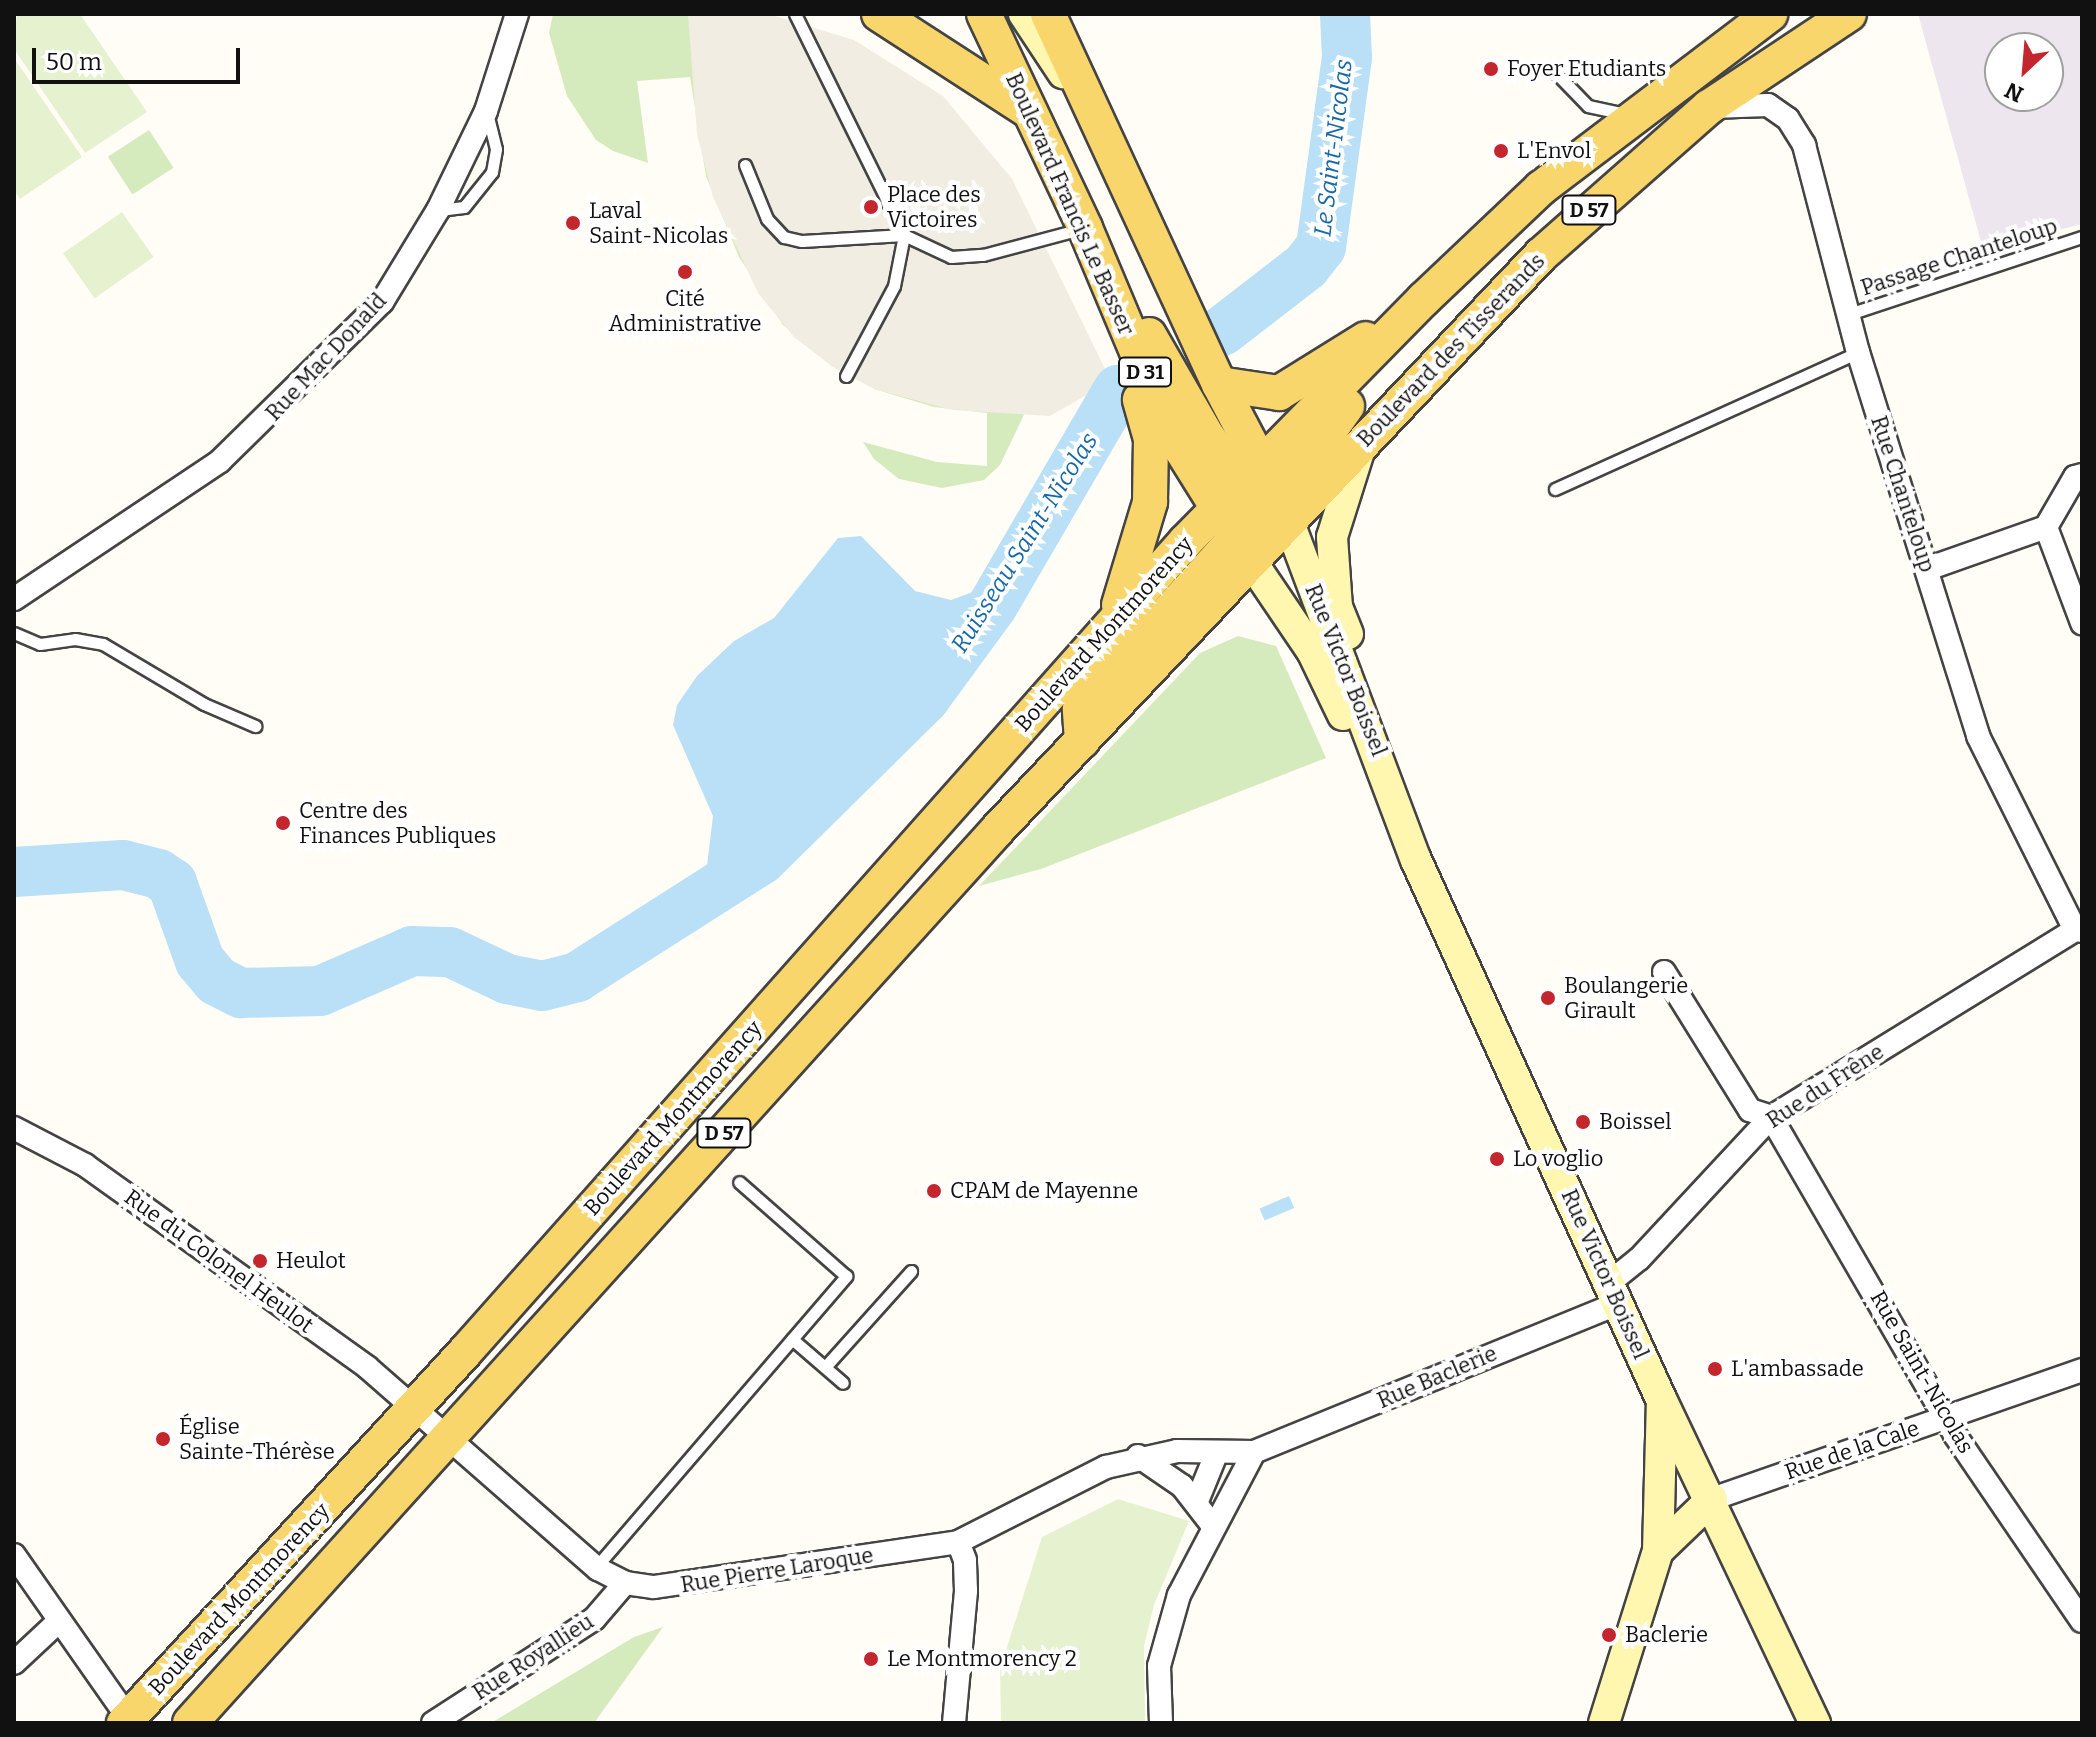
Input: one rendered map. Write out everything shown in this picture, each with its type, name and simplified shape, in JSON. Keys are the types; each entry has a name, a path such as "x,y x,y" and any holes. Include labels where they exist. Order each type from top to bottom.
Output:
{"main road":[{"path":"879,14 1029,111"},
{"name":"Boulevard Francis Le Basser","path":"984,14 1085,228"},
{"name":"Boulevard Francis Le Basser","path":"1024,14 1100,127"},
{"name":"Boulevard Francis Le Basser","path":"1048,14 1219,384 1254,510"},
{"name":"D 57","path":"1424,299 1541,188 1632,115 1770,14"},
{"name":"Boulevard des Tisserands","path":"1254,510 1361,445 1541,255 1709,107 1849,14"},
{"path":"1085,228 1254,510 1316,450 1424,299"},
{"path":"1085,228 1151,439 1150,502 1113,622"},
{"path":"1219,384 1263,394 1292,388 1424,299"},
{"path":"1361,445 1332,537 1337,607 1401,770 1402,822"},
{"name":"Boulevard Montmorency","path":"126,1720 415,1408 1113,622 1254,510"},
{"name":"Boulevard Montmorency","path":"190,1723 1082,741 1254,510"},
{"name":"Rue Victor Boissel","path":"1254,510 1312,651 1375,781 1402,822"},
{"name":"Rue Victor Boissel","path":"1254,510 1402,822 1662,1401 1712,1499 1815,1723"},
{"path":"1604,1723 1658,1551 1662,1401"},
{"path":"1658,1551 1712,1499"}],"street":[{"name":"Rue Mac Donald","path":"14,599 220,461 260,428 382,302 438,210 486,111 517,14"},
{"name":"Rue Chanteloup","path":"1709,107 1768,105 1788,119 1804,145 1858,352 1978,736 2078,930"},
{"path":"1927,569 2046,527 2075,477 2082,475"},
{"path":"2046,527 2082,623"},
{"name":"Rue du Frêne","path":"1614,1293 1639,1259 1771,1117 2078,930"},
{"path":"1664,972 1750,1110 1771,1117"},
{"name":"Rue Saint-Nicolas","path":"1771,1117 1946,1417 2027,1547 2082,1621"},
{"name":"Rue du Colonel Heulot","path":"14,1128 96,1173 367,1367 449,1437"},
{"name":"Rue Baclerie","path":"1217,1452 1254,1452 1614,1293"},
{"name":"Rue de la Cale","path":"1712,1499 2082,1370"},
{"name":"Rue Pierre Laroque","path":"449,1437 596,1567 625,1583 676,1586 958,1542 1138,1456 1217,1452"},
{"path":"1197,1501 1217,1452"},
{"path":"1161,1723 1159,1666 1179,1595 1254,1452"},
{"path":"1138,1456 1197,1501 1213,1526"},
{"path":"954,1723 966,1591 965,1560 958,1542"},
{"path":"14,1555 126,1720"},
{"name":"Rue Royallieu","path":"433,1723 594,1619 625,1583"},
{"path":"14,1663 58,1622"}],"lane":[{"path":"795,14 904,235 894,286 846,376"},
{"path":"1556,73 1588,106 1632,115"},
{"path":"438,210 464,207 492,172 496,149 486,111"},
{"path":"745,165 767,219 784,237 802,241 904,235 951,257 983,255 1085,228"},
{"name":"Passage Chanteloup","path":"1849,314 2082,237"},
{"path":"1555,489 1858,352"},
{"path":"14,633 40,644 75,639 103,644 204,704 255,726"},
{"path":"596,1567 846,1276 739,1182"},
{"path":"825,1367 911,1271"},
{"path":"792,1339 843,1383"}],"shaded area":[{"name":"Place des Victoires","path":"688,14 768,14 854,40 943,96 1012,179 1111,381 1050,416 952,410 874,389 833,367 794,337 758,293 713,197 697,134"},
{"path":"1918,14 2082,14 2082,224 1983,249"}],"green space":[{"path":"17,14 80,14 147,112 85,153 14,49"},
{"path":"553,14 737,14 833,367 783,325 739,257 706,176 690,77 637,81 648,163 613,151 596,140 567,96 549,33"},
{"path":"14,58 82,157 20,199 14,190"},
{"path":"149,130 174,168 132,194 108,157"},
{"path":"122,212 154,257 95,298 63,253"},
{"path":"874,389 1032,398 1000,465 984,480 942,488 899,479 874,459 863,442 937,462 987,466 987,413 934,407"},
{"path":"1238,636 1276,646 1326,758 1041,869 979,886 1200,653"},
{"path":"1118,1499 1189,1521 1154,1605 1144,1646 1145,1723 1001,1723 1000,1669 1042,1537"},
{"path":"663,1627 594,1723 491,1723 634,1637"}],"water":[{"path":"861,536 915,591 951,600 981,589 906,707 706,874 713,816 673,725 677,705 697,676 734,641 774,618 838,538"},
{"path":"1289,1196 1294,1208 1265,1220 1260,1209"}],"waterway":[{"name":"Le Saint-Nicolas","path":"1222,331 1306,266 1321,247 1347,58 1345,14"},
{"name":"Ruisseau Saint-Nicolas","path":"14,872 123,865 158,874 172,883 200,961 217,981 241,993 320,991 412,951 450,952 507,979 542,986 577,977 762,859 925,698 993,605 1118,390"}],"place":[{"name":"Foyer Etudiants","path":"1491,69"},
{"name":"L'Envol","path":"1501,151"},
{"name":"Place des Victoires","path":"871,207"},
{"name":"Laval Saint-Nicolas","path":"573,223"},
{"name":"Cité Administrative","path":"685,272"},
{"name":"Centre des Finances Publiques","path":"283,823"},
{"name":"Boulangerie Girault","path":"1548,998"},
{"name":"Boissel","path":"1583,1122"},
{"name":"Lo voglio","path":"1497,1159"},
{"name":"CPAM de Mayenne","path":"934,1191"},
{"name":"Heulot","path":"260,1261"},
{"name":"L'ambassade","path":"1715,1369"},
{"name":"Église Sainte-Thérèse","path":"163,1439"},
{"name":"Baclerie","path":"1609,1635"},
{"name":"Le Montmorency 2","path":"871,1659"}]}
